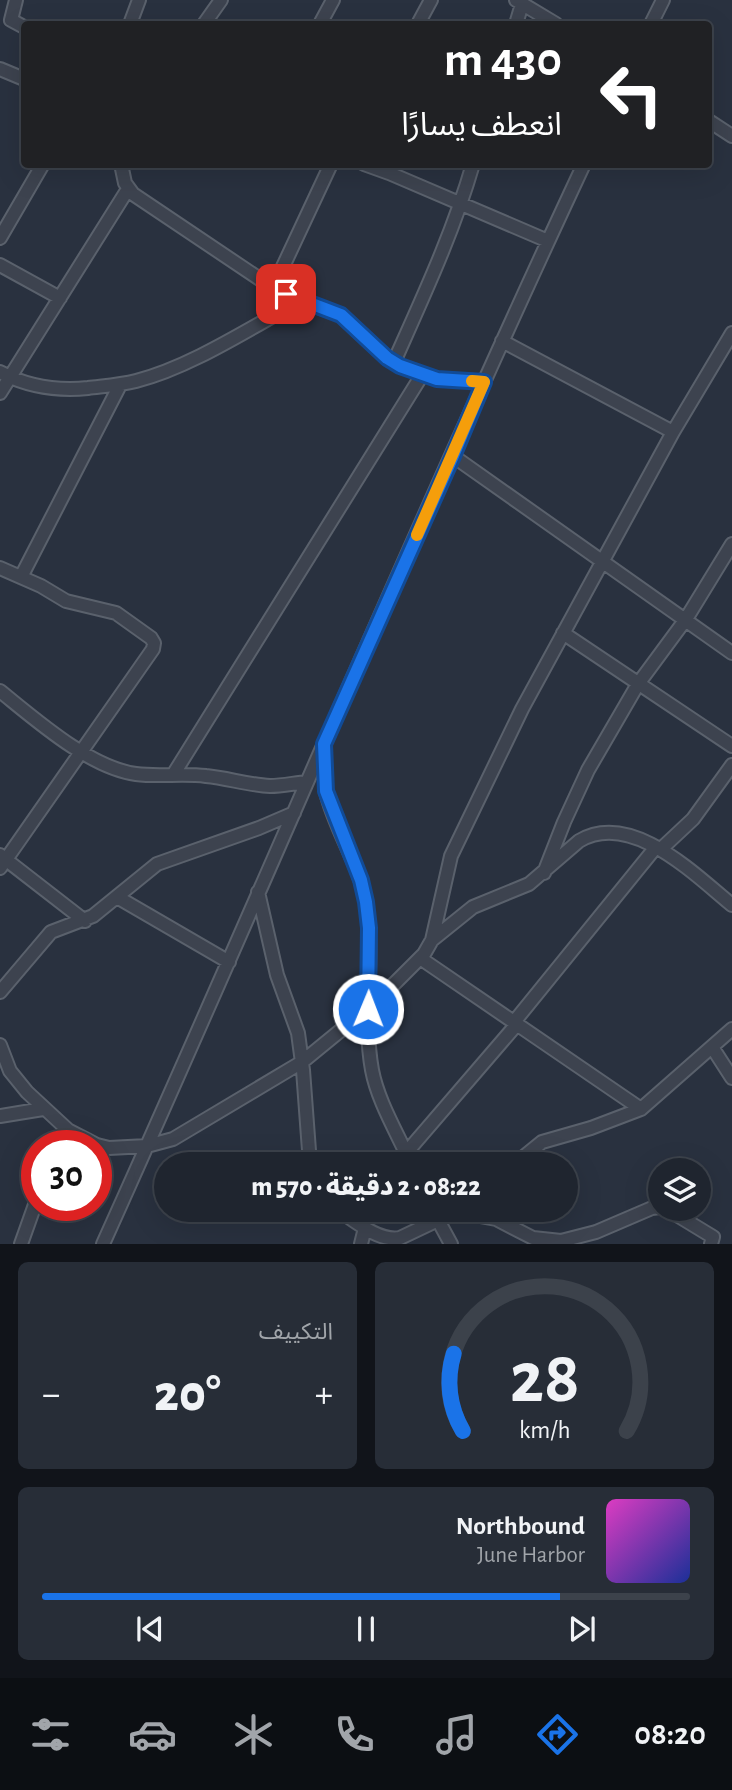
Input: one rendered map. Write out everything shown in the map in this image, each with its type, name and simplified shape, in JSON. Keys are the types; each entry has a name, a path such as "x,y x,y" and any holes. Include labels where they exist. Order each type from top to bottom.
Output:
{"street":[{"path":"16,0 11,20 21,25"},
{"path":"133,21 139,0"},
{"path":"206,21 221,0"},
{"path":"322,21 333,0"},
{"path":"420,21 431,0"},
{"path":"652,21 663,0"},
{"path":"516,21 519,2 551,21"},
{"path":"2,74 21,78"},
{"path":"712,123 730,132"},
{"path":"0,238 41,168"},
{"path":"122,168 128,189 273,288 300,301 341,315 394,362 437,379 484,382"},
{"path":"273,288 329,168"},
{"path":"375,168 548,241"},
{"path":"394,362 461,205 472,168"},
{"path":"103,1244 502,341 582,168"},
{"path":"0,393 5,374 60,298 128,189"},
{"path":"0,265 60,298"},
{"path":"5,374 38,387 51,389 120,385 181,365 300,301"},
{"path":"432,940 450,856 522,709 673,432 732,333"},
{"path":"502,341 673,432"},
{"path":"173,775 422,375"},
{"path":"21,577 120,385"},
{"path":"453,456 732,653"},
{"path":"544,873 589,770 638,684 728,559 732,544"},
{"path":"0,568 66,601 116,613 154,643 153,649 2,861 85,921"},
{"path":"563,633 732,746"},
{"path":"0,691 81,751 111,768 139,774 226,778 267,786 307,782"},
{"path":"324,744 326,791 361,880 366,902 369,928 368,1009 371,1067 375,1083 406,1152"},
{"path":"414,1152 658,848 693,819 732,765"},
{"path":"0,992 51,932 85,921 157,864 294,813"},
{"path":"112,1147 147,1146 173,1139 302,1062 368,1009 420,958 432,940 473,907 529,884 579,841 597,833 624,835 658,848 685,866 732,905"},
{"path":"258,891 277,975 298,1033 309,1152"},
{"path":"117,897 229,962"},
{"path":"420,958 641,1109"},
{"path":"530,1152 542,1142 591,1128 641,1109 732,1029"},
{"path":"0,1045 10,1071 43,1109 68,1130"},
{"path":"712,1047 732,1077"},
{"path":"0,1116 43,1109"},
{"path":"502,1222 534,1238 564,1242 596,1232 648,1210"},
{"path":"20,1244 29,1221"},
{"path":"687,1221 713,1237 711,1244"},
{"path":"356,1222 391,1239 438,1222 451,1244"},
{"path":"361,1244 365,1228"}],"slow traffic":[{"path":"417,535 484,382 472,381"}],"route":[{"path":"286,294 341,315 387,358 411,371 437,379 484,382 324,744 326,791 361,880 366,902 369,928 368,1009"}]}
